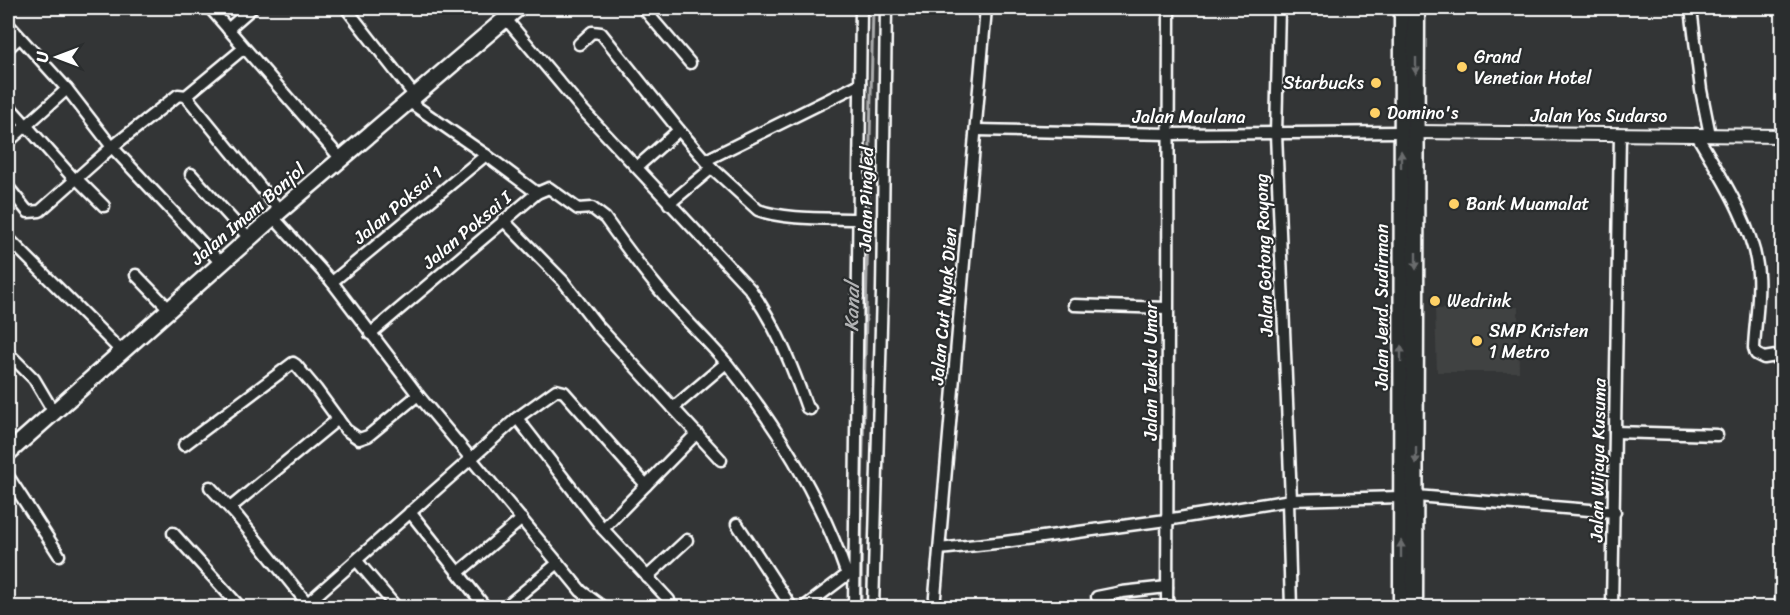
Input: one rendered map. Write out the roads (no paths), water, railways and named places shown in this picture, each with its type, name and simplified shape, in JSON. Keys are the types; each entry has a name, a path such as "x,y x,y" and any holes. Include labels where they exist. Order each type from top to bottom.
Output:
{"highway":[{"name":"Jalan Jend. Sudirman","path":"1402,608 1408,496 1409,132 1403,8"},
{"name":"Jalan Jend. Sudirman","path":"1409,132 1416,8"},
{"name":"Jalan Jend. Sudirman","path":"1408,496 1414,608"}],"main road":[{"name":"Jalan Imam Bonjol","path":"9,449 510,12"}],"street":[{"path":"210,8 341,159"},
{"path":"228,29 252,8"},
{"name":"Jalan Poksai I","path":"346,8 411,98 537,193 370,334"},
{"path":"643,8 690,63"},
{"path":"854,608 851,572 861,8"},
{"name":"Jalan Pingled","path":"873,608 882,292 886,8"},
{"name":"Jalan Cut Nyak Dien","path":"934,608 986,8"},
{"name":"Jalan Teuku Umar","path":"1167,608 1168,8"},
{"name":"Jalan Gotong Royong","path":"1280,8 1276,134 1290,501 1291,608"},
{"path":"1691,8 1701,90 1710,135"},
{"path":"510,12 582,110 724,260 762,306 791,366 807,408 810,409"},
{"path":"8,24 67,89 112,147 221,263"},
{"path":"579,44 592,32 601,33 709,164 758,210 766,213 858,219"},
{"path":"8,48 20,38"},
{"path":"186,96 244,48"},
{"path":"669,204 709,164 860,84"},
{"path":"8,142 67,89"},
{"path":"8,189 28,212 40,211 75,178 171,99 178,95 186,96 418,395 581,591 596,605"},
{"path":"8,105 104,206"},
{"path":"637,167 679,130"},
{"name":"Jalan Maulana","path":"976,130 1169,134 1409,132"},
{"name":"Jalan Yos Sudarso","path":"1409,132 1782,136"},
{"name":"Jalan Wijaya Kusuma","path":"1612,608 1620,134"},
{"path":"1696,134 1730,192 1744,222 1754,254 1758,273 1756,354 1764,358 1782,355"},
{"name":"Jalan Poksai 1","path":"332,282 486,155"},
{"path":"191,174 249,238"},
{"path":"537,193 549,188 578,209 592,208 598,212 667,298 726,363 778,433 851,572"},
{"path":"503,220 563,280 597,325 721,460"},
{"path":"8,238 122,352"},
{"path":"136,274 169,309"},
{"path":"1074,305 1167,308"},
{"path":"8,353 34,379 53,411"},
{"path":"184,445 293,363 354,437 363,439 418,395"},
{"path":"673,408 726,363"},
{"path":"210,487 230,508 305,605 517,418 556,390 562,390 646,485"},
{"path":"517,418 603,529 669,600"},
{"path":"230,508 338,419"},
{"path":"1615,432 1717,435"},
{"path":"603,529 697,433"},
{"path":"8,476 59,555"},
{"path":"939,549 1166,520 1290,501 1408,496 1615,512"},
{"path":"410,512 486,608"},
{"path":"459,572 522,519"},
{"path":"737,524 792,608"},
{"path":"173,533 240,608"},
{"path":"647,578 687,540"},
{"path":"357,561 397,608"},
{"path":"504,608 558,563"},
{"path":"1781,608 1782,567"},
{"path":"803,608 851,572"},
{"path":"1097,597 1167,587"}],"waterway":[{"name":"Kanal","path":"861,608 873,8"}],"place":[{"name":"Grand Venetian Hotel","path":"1462,67"},
{"name":"Starbucks","path":"1376,83"},
{"name":"Domino's","path":"1375,113"},
{"name":"Bank Muamalat","path":"1454,204"},
{"name":"Wedrink","path":"1435,301"},
{"name":"SMP Kristen 1 Metro","path":"1477,341"}]}
